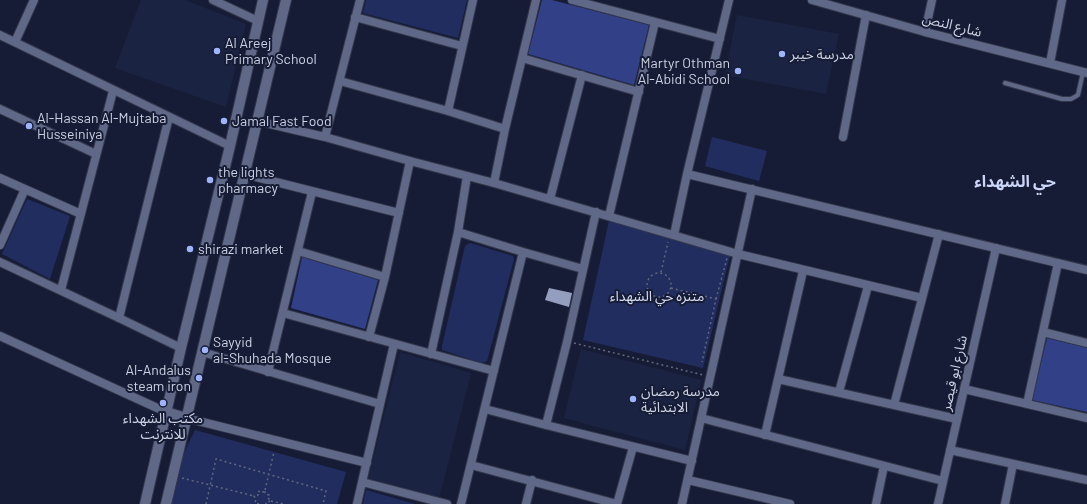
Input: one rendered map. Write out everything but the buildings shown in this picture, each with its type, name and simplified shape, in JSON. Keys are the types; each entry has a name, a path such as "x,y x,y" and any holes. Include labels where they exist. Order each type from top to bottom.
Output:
{"main road":[{"path":"144,504 230,146 263,0"},
{"path":"166,504 286,0"},
{"path":"166,412 186,418"}],"street":[{"path":"15,42 34,0"},
{"path":"213,0 258,21"},
{"path":"325,137 360,0"},
{"path":"448,111 473,0"},
{"path":"494,183 505,129 536,0"},
{"path":"572,0 720,39"},
{"path":"672,235 729,0"},
{"name":"شارع النص","path":"812,0 925,32 1085,72"},
{"path":"925,32 932,0"},
{"path":"1050,63 1062,0"},
{"path":"843,137 866,15"},
{"path":"356,17 462,46"},
{"path":"609,216 655,22"},
{"path":"0,35 113,91 230,146"},
{"path":"522,58 639,92"},
{"path":"550,199 582,76"},
{"path":"340,80 505,129"},
{"path":"61,290 113,91"},
{"path":"0,109 96,154"},
{"path":"120,318 169,117"},
{"path":"257,121 325,137 494,183 738,254 803,271 922,298"},
{"path":"369,337 385,277 410,161"},
{"path":"244,174 399,213"},
{"path":"687,174 1087,270"},
{"path":"432,354 458,232 467,176"},
{"path":"0,178 81,214"},
{"path":"0,245 25,189"},
{"path":"682,504 752,189"},
{"path":"268,372 312,192"},
{"path":"546,425 567,342 596,212"},
{"path":"458,232 583,269"},
{"path":"894,405 939,234"},
{"name":"شارع ابو قيصر","path":"938,504 996,248"},
{"path":"298,251 385,277"},
{"path":"461,504 523,252"},
{"path":"0,262 181,348"},
{"path":"1027,404 1058,263"},
{"path":"765,435 803,271"},
{"path":"839,392 868,286"},
{"path":"283,313 494,371"},
{"path":"1043,332 1087,343"},
{"path":"0,336 166,412"},
{"path":"357,504 394,344"},
{"path":"202,352 380,404"},
{"path":"778,379 957,419"},
{"path":"964,389 1087,418"},
{"path":"485,409 692,461"},
{"path":"186,418 367,463"},
{"path":"701,418 943,481"},
{"path":"471,464 617,504 633,447"},
{"path":"950,450 1087,480"},
{"path":"1005,504 1013,464"},
{"path":"876,504 884,466"},
{"path":"526,504 532,480"},
{"path":"688,480 790,504"},
{"path":"362,482 447,504"}],"lane":[{"path":"1005,83 1062,99 1071,99 1078,95 1085,72"}],"path":[{"path":"661,272 672,235"},
{"path":"702,362 727,258 722,256"},
{"path":"661,272 670,279 671,288 668,294 661,297 654,296 648,291 647,283 650,276 661,272"},
{"path":"671,288 716,299"},
{"path":"567,342 710,377"},
{"path":"271,501 268,498 269,495 265,494 265,490 274,452"},
{"path":"206,504 209,484 216,459 326,491 323,504"},
{"path":"173,476 254,496"},
{"path":"254,496 258,495 258,491 262,493 265,490"},
{"path":"254,496 256,499 255,503 259,504"},
{"path":"266,504 266,502 271,501 284,504"}],"shaded area":[{"path":"141,0 185,0 246,24 226,107 115,68"},
{"path":"542,0 552,0 649,25 634,85 528,54"},
{"name":"مدرسة خيبر","path":"737,15 839,34 826,94 725,75"},
{"path":"302,257 378,280 365,329 291,308"},
{"path":"1047,338 1087,348 1087,412 1032,400"},
{"name":"مدرسة رمضان الابتدائية","path":"581,349 701,380 685,450 564,418"},
{"path":"400,352 471,373 439,499 368,479"}],"green space":[{"path":"366,0 467,0 458,38 363,13"},
{"path":"712,137 767,151 759,181 705,166"},
{"path":"27,199 70,216 50,279 2,254"},
{"name":"متنزه حي الشهداء","path":"609,221 730,255 703,368 583,340"},
{"path":"470,243 513,256 514,259 487,361 482,363 442,350 465,246"},
{"path":"195,430 346,472 337,504 171,504 173,476"},
{"path":"366,490 415,504 363,504"}],"place":[{"name":"Al Areej Primary School","path":"217,51"},
{"name":"مدرسة خيبر","path":"782,54"},
{"name":"Martyr Othman Al-Abidi School","path":"738,71"},
{"name":"Jamal Fast Food","path":"224,121"},
{"name":"Al-Hassan Al-Mujtaba Husseiniya","path":"29,126"},
{"name":"the lights pharmacy","path":"210,180"},
{"name":"shirazi market","path":"190,249"},
{"name":"Sayyid al-Shuhada Mosque","path":"205,350"},
{"name":"Al-Andalus steam iron","path":"199,378"},
{"name":"مدرسة رمضان الابتدائية","path":"633,399"},
{"name":"مكتب الشهداء للانترنت","path":"163,403"}],"district":[{"name":"حي الشهداء","path":"1015,182"}]}
